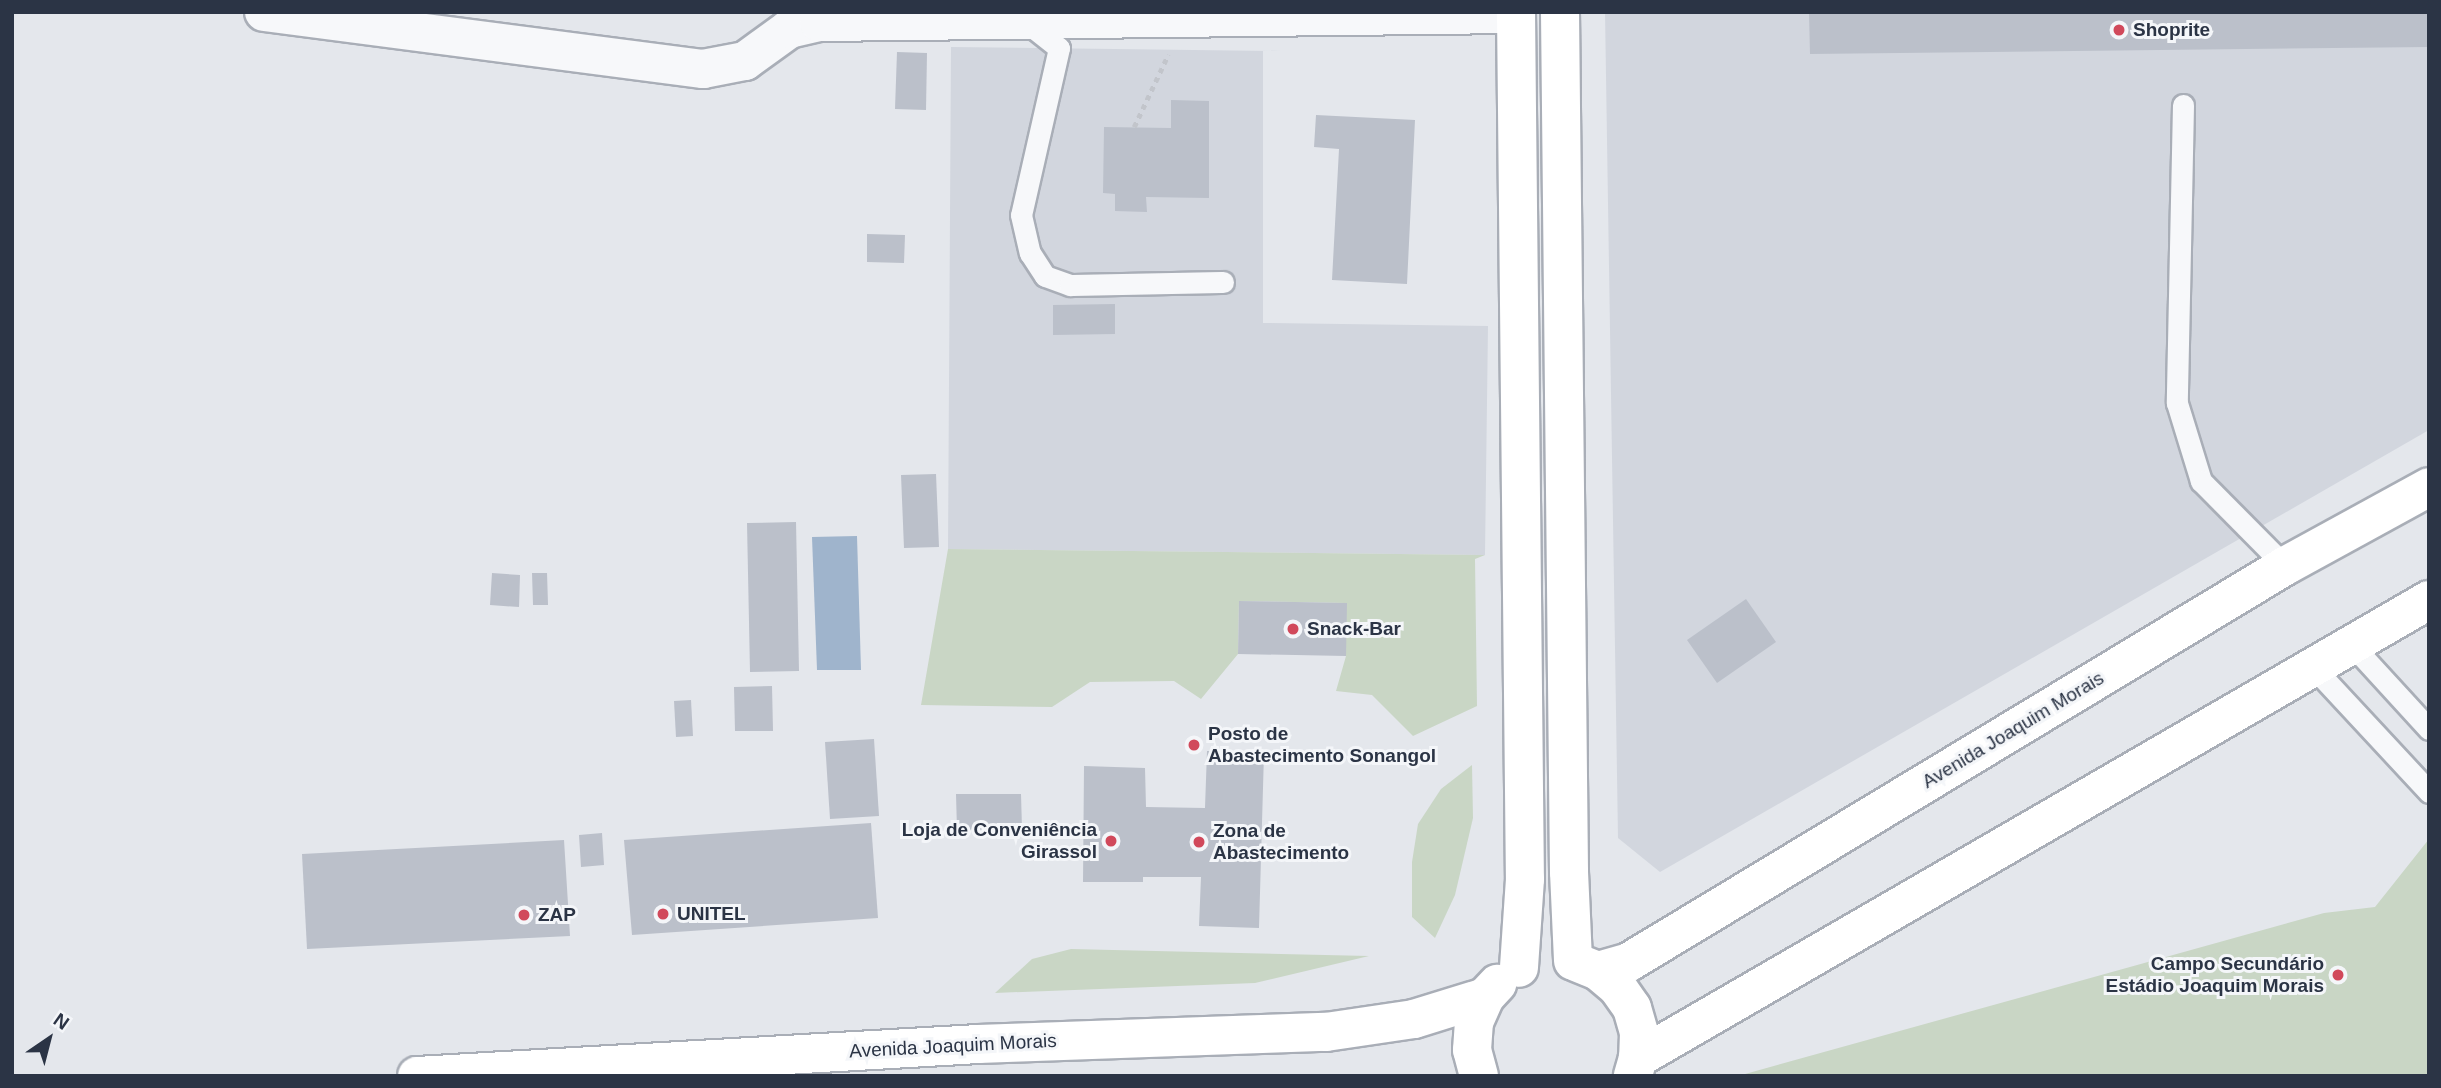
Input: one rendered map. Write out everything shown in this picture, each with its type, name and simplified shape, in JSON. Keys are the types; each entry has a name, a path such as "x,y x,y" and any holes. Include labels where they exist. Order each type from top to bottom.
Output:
{"street":[{"path":"264,12 703,69 745,61 789,29 819,22 1516,13 1525,865 1519,968 1500,980 1485,997 1474,1022 1472,1050 1479,1076"},
{"path":"1560,12 1569,872 1586,966 1618,988 1632,1008 1639,1033 1636,1067"},
{"name":"Avenida Joaquim Morais","path":"1519,968 1545,960 1586,966 1629,962 2285,566 2429,487"},
{"path":"1636,1067 2429,600"},
{"name":"Avenida Joaquim Morais","path":"417,1076 978,1044 1326,1032 1413,1019 1485,997"}],"lane":[{"path":"1024,20 1059,48 1021,215 1030,253 1045,276 1070,285 1223,282"},
{"path":"2183,105 2177,403 2202,481 2285,566"},
{"path":"2352,645 2429,729"},
{"path":"2313,667 2427,788"}],"path":[{"path":"1134,127 1171,49 1136,19"}],"shaded area":[{"path":"1605,12 2429,12 2429,430 1660,872 1618,838"},
{"path":"951,47 1281,51 1263,51 1263,323 1488,326 1485,555 948,549"}],"green space":[{"path":"948,549 1485,555 1475,559 1477,706 1413,736 1372,695 1336,691 1346,656 1346,603 1239,601 1238,654 1201,699 1174,681 1090,682 1052,707 921,705"},
{"path":"1472,765 1473,818 1455,895 1435,938 1412,917 1412,862 1418,824 1441,789"},
{"path":"2429,839 2429,1076 1738,1076 2324,913 2375,907"},
{"path":"1071,949 1369,956 1255,983 995,993 1032,959"}],"water":[{"path":"857,536 861,670 817,670 812,537"}],"building":[{"name":"Shoprite","path":"1809,12 2429,12 2429,47 1810,54"},
{"path":"897,52 927,53 926,110 895,109"},
{"path":"1171,100 1209,101 1209,198 1146,197 1147,212 1115,211 1115,194 1103,193 1104,127 1171,128"},
{"path":"1316,115 1415,120 1407,284 1332,280 1339,149 1314,147"},
{"path":"867,234 905,235 904,263 867,262"},
{"path":"1115,304 1115,334 1053,335 1053,305"},
{"path":"936,474 939,547 904,548 901,475"},
{"path":"796,522 799,671 750,672 747,523"},
{"path":"492,573 520,575 519,607 490,605"},
{"path":"532,573 547,573 548,605 533,605"},
{"path":"1746,599 1776,642 1717,683 1687,640"},
{"name":"Snack-Bar","path":"1239,601 1347,603 1346,656 1238,654"},
{"path":"772,686 773,731 735,731 734,687"},
{"path":"691,700 693,736 676,737 674,701"},
{"path":"874,739 879,816 830,819 825,742"},
{"name":"Zona de Abastecimento","path":"1207,751 1264,753 1259,928 1199,926 1201,877 1143,877 1143,882 1083,882 1084,766 1145,768 1146,807 1205,808"},
{"path":"956,794 1021,794 1022,829 957,830"},
{"path":"871,823 878,918 632,935 624,840"},
{"path":"602,833 604,865 581,867 579,835"},
{"path":"564,840 570,936 307,949 302,854"}],"place":[{"name":"Shoprite","path":"2119,30"},
{"name":"Snack-Bar","path":"1293,629"},
{"name":"Posto de Abastecimento Sonangol","path":"1194,745"},
{"name":"Loja de Conveniência Girassol","path":"1111,841"},
{"name":"Zona de Abastecimento","path":"1199,842"},
{"name":"UNITEL","path":"663,914"},
{"name":"ZAP","path":"524,915"},
{"name":"Campo Secundário Estádio Joaquim Morais","path":"2338,975"}]}
